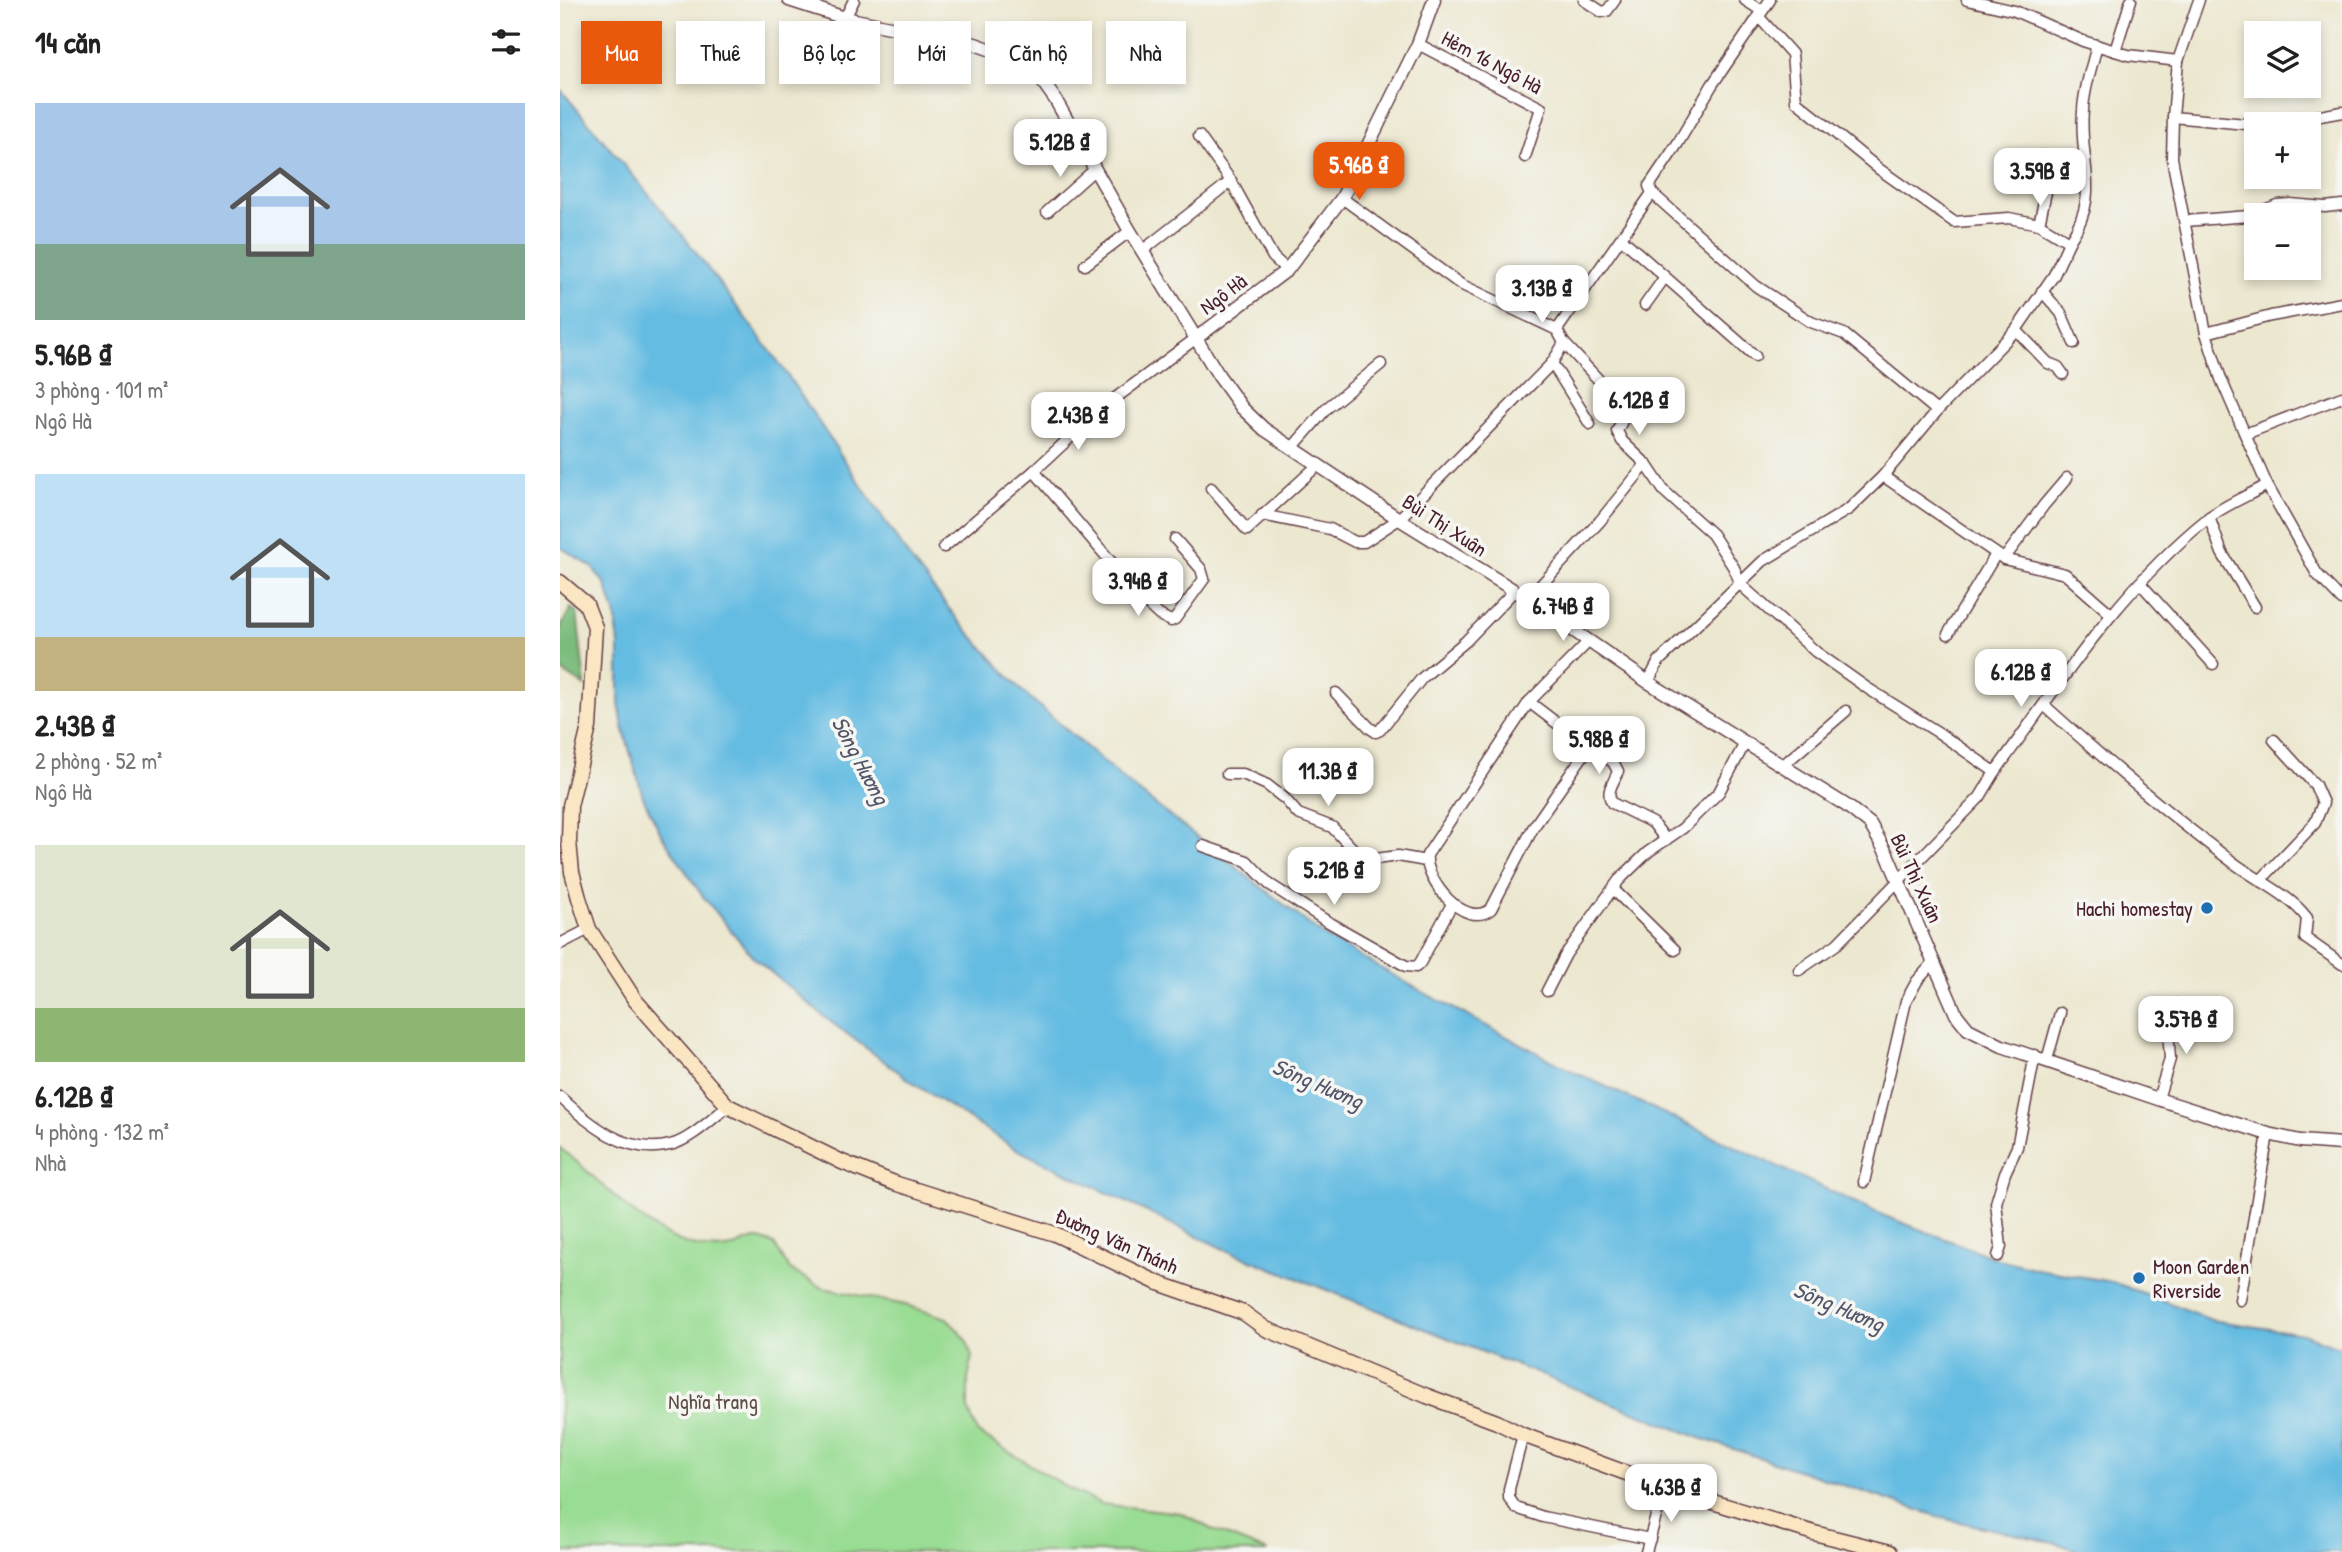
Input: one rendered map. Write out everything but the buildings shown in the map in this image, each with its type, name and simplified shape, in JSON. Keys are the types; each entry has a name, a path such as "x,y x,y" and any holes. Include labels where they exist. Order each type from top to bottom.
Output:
{"main road":[{"name":"Đường Văn Thánh","path":"560,582 582,598 593,620 592,697 588,734 570,806 569,842 572,872 589,929 635,1000 728,1106 842,1162 894,1183 1055,1234 1158,1283 1244,1313 1266,1329 1497,1422 1523,1435 1664,1487 1814,1533 1891,1552"}],"street":[{"name":"Bùi Thị Xuân","path":"789,0 845,18 975,44 1014,58 1035,71 1055,99 1195,339 1241,408 1264,429 1399,519 1528,599 1648,682 1847,806 1870,824 1899,879 1956,1014 1968,1030 2002,1046 2268,1134 2300,1141 2342,1144"},
{"path":"845,18 853,0"},
{"name":"Ngô Hà","path":"944,547 1034,471 1102,408 1287,270 1342,198 1418,44 1434,0"},
{"path":"1584,0 1602,12 1607,11 1615,0"},
{"path":"1745,0 1760,14 1791,54 1796,101 1879,169 1954,222 2009,218 2039,224 2069,242"},
{"path":"1769,0 1649,186 1652,193 1756,286 1811,322 1844,334 1937,411"},
{"path":"1967,0 2015,11 2128,55 2178,61"},
{"path":"2115,51 2131,0"},
{"path":"2199,0 2178,61 2172,158 2206,333 2221,379 2267,485 2317,574 2342,600"},
{"name":"Hẻm 16 Ngô Hà","path":"1418,44 1541,108 1525,157"},
{"path":"1648,682 1660,661 1763,561 1849,509 1883,476 1937,411 2016,330 2054,275 2069,242 2079,228 2088,201 2082,110 2097,45"},
{"path":"2321,116 2342,112"},
{"path":"2173,117 2244,124"},
{"path":"1199,136 1231,181 1273,257 1287,270"},
{"path":"2039,224 2051,169 2048,159 2043,156"},
{"path":"1047,212 1094,170"},
{"path":"1142,251 1231,181"},
{"path":"1557,330 1652,193"},
{"path":"1342,198 1460,284 1557,330 1564,343 1626,409"},
{"path":"2185,221 2236,218 2290,204 2325,208 2342,205"},
{"path":"1085,265 1130,231"},
{"path":"1622,239 1755,356"},
{"path":"1645,305 1665,277"},
{"path":"2042,291 2061,313 2074,343"},
{"path":"2206,333 2271,316 2342,303"},
{"path":"2016,330 2048,363 2058,367 2063,374"},
{"path":"1262,515 1330,529 1355,542 1364,542 1399,519 1552,363 1564,343"},
{"path":"1552,363 1590,424"},
{"path":"1292,448 1327,408 1381,364"},
{"path":"1649,388 1626,409 1617,431 1630,450 1646,464 1664,491 1712,534 1734,568 1741,585 1815,652 1996,772"},
{"path":"2245,434 2342,397"},
{"path":"1528,599 1600,522 1646,464"},
{"path":"1211,488 1245,530 1318,465"},
{"path":"1034,471 1146,603 1159,615 1171,621 1204,579 1201,569 1175,540"},
{"path":"1883,476 2000,556 2065,575 2111,614"},
{"path":"1948,634 2000,556 2067,478"},
{"path":"1799,970 1837,944 1980,797 2111,614 2140,583 2208,517 2267,485"},
{"path":"2208,517 2222,553 2255,607"},
{"path":"2140,583 2213,664"},
{"path":"1336,693 1370,728 1376,732 1380,730 1422,678 1466,640 1514,591"},
{"path":"1589,641 1529,702 1433,845 1426,861 1436,883 1452,904 1475,915 1485,914 1490,909 1533,828 1589,747"},
{"path":"1529,702 1617,766 1610,788 1612,803 1653,823 1666,840"},
{"path":"2044,705 2111,766 2235,863 2299,908 2307,918 2305,938 2342,964"},
{"path":"1782,766 1846,711"},
{"path":"2260,881 2315,823 2323,803 2315,785 2274,740"},
{"path":"1547,991 1566,954 1613,889 1633,865 1683,828 1718,792 1745,743"},
{"path":"1227,774 1243,774 1267,785 1298,814 1332,827 1368,860 1398,856 1426,861"},
{"path":"1203,846 1247,862 1269,884 1325,920 1406,966 1416,967 1420,963 1452,904"},
{"path":"1613,889 1675,950"},
{"path":"560,944 589,929"},
{"path":"1864,1182 1906,1001 1917,981 1934,962"},
{"path":"2158,1099 2170,1059 2168,1028 2176,1004"},
{"path":"1998,1256 2001,1247 1996,1203 2005,1172 2017,1147 2041,1058 2060,1013"},
{"path":"560,1097 600,1130 628,1144 651,1147 672,1145 728,1106"},
{"path":"2240,1300 2268,1134"},
{"path":"1523,1435 1509,1489 1509,1498 1516,1508 1650,1539"},
{"path":"1646,1552 1664,1487"}],"green space":[{"path":"571,608 577,612 585,686 560,670 560,628"},
{"name":"Nghĩa trang","path":"560,1148 643,1220 680,1241 700,1247 721,1248 761,1239 774,1244 790,1270 823,1288 905,1305 947,1318 966,1339 972,1357 968,1379 968,1409 978,1433 1070,1489 1101,1504 1181,1513 1213,1530 1269,1552 560,1552"}],"water":[{"name":"Sông Hương","path":"560,89 682,234 780,364 911,560 958,620 1020,689 1130,785 1323,935 1430,996 1568,1069 1882,1215 1998,1259 2112,1282 2211,1320 2303,1334 2342,1348 2342,1552 2080,1552 2056,1543 1946,1519 1697,1437 1226,1250 1016,1149 916,1085 827,1019 753,957 701,894 661,834 643,797 623,727 619,703 619,645 615,612 605,584 592,567 560,547"}],"place":[{"name":"Hachi homestay","path":"2207,908"},
{"name":"Moon Garden Riverside","path":"2139,1278"}]}
